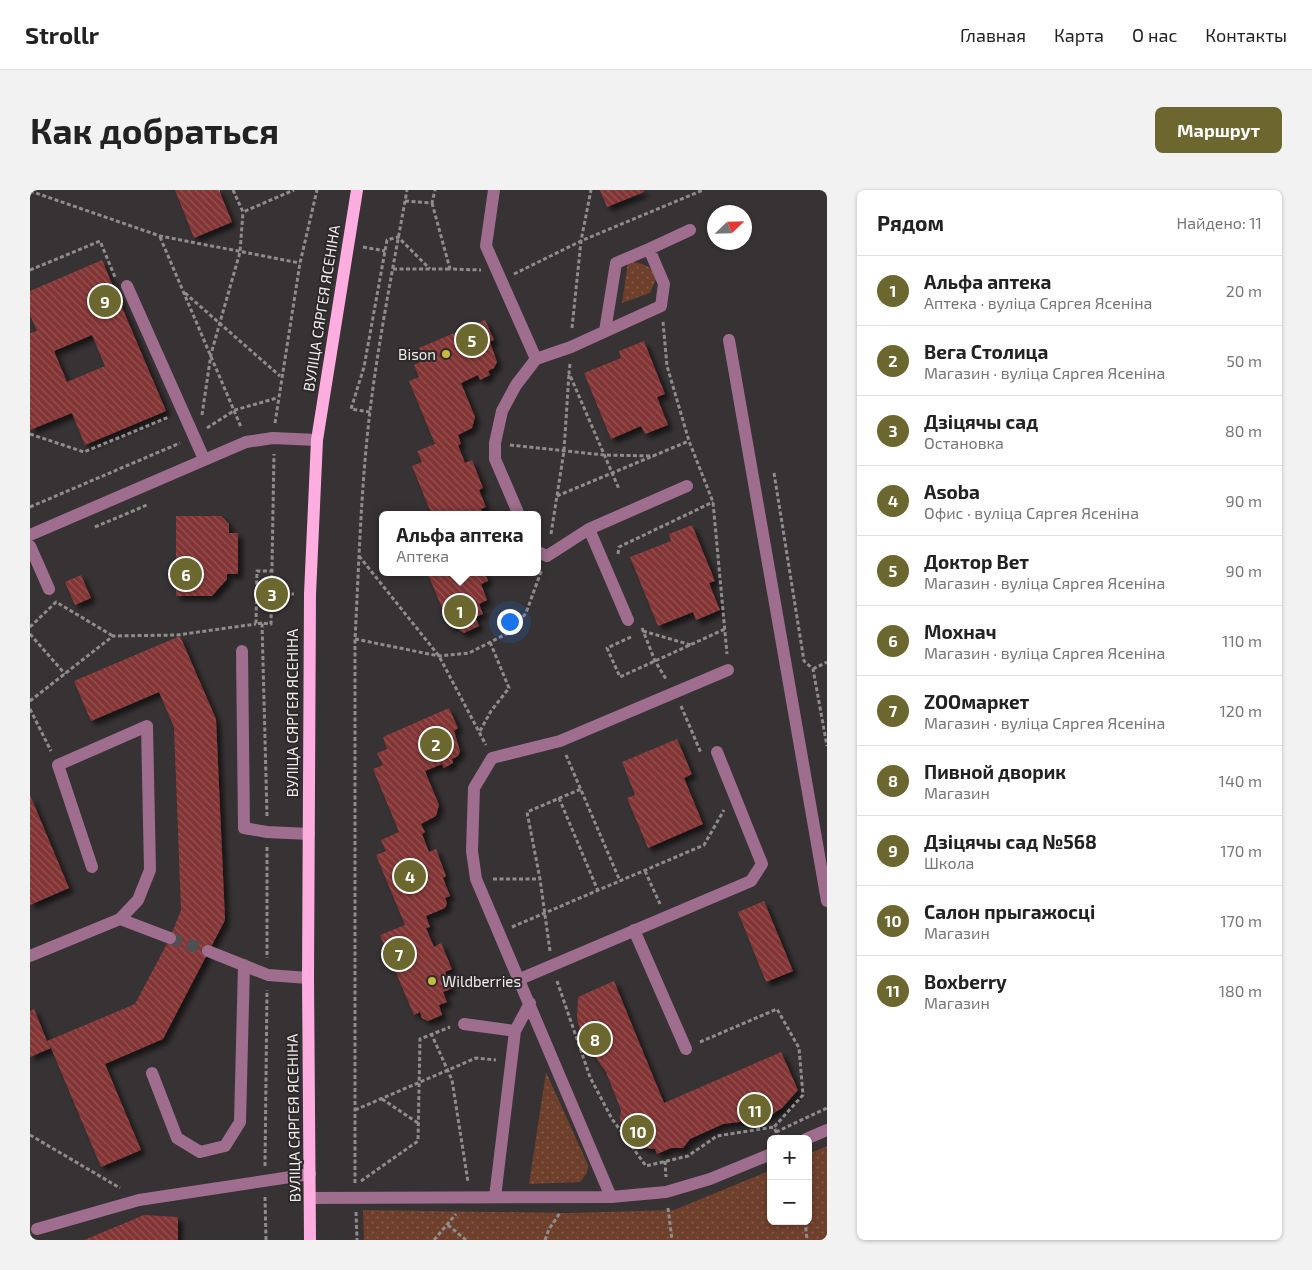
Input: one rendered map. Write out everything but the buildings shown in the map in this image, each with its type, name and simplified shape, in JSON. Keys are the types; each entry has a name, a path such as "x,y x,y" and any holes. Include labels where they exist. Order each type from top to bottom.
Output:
{"main road":[{"name":"ВУЛІЦА СЯРГЕЯ ЯСЕНІНА","path":"310,1240 308,978 310,594 317,440 357,190"}],"lane":[{"path":"494,190 486,246 536,359"},
{"path":"605,330 616,263 690,230"},
{"path":"517,511 495,459 495,443 502,411 516,385 536,359 571,347 605,330 662,306 664,284 649,248"},
{"path":"127,286 196,435 204,459"},
{"path":"729,340 827,901"},
{"path":"30,535 246,442 274,438 317,440"},
{"path":"542,554 589,529 687,486"},
{"path":"589,529 634,621"},
{"path":"30,546 49,589"},
{"path":"242,651 244,828 267,832 309,834"},
{"path":"611,1197 476,879 472,852 474,788 492,758 560,741 728,670"},
{"path":"30,956 120,920 138,900 150,870 147,726 58,765 92,867"},
{"path":"520,979 752,881 762,864 717,752"},
{"path":"120,920 170,938"},
{"path":"634,930 686,1049"},
{"path":"208,952 268,974 308,978"},
{"path":"152,1073 177,1138 200,1152 225,1146 240,1122 244,965"},
{"path":"496,1197 515,1031 530,1003"},
{"path":"464,1024 515,1031"},
{"path":"812,1136 827,1130"},
{"path":"310,1198 469,1193 496,1197 611,1197 666,1192 710,1180 767,1156"},
{"path":"37,1229 139,1200 310,1174"}],"path":[{"path":"30,190 160,236 300,263"},
{"path":"196,435 210,354 240,252 242,212 233,190"},
{"path":"242,212 294,190"},
{"path":"30,627 56,602 113,636 177,635 262,623 271,624 274,438 277,398 300,263 317,190"},
{"path":"408,190 398,237 370,412 359,555 355,639 355,1186 418,1141 420,1039 431,1033 464,1024"},
{"path":"436,190 432,203 450,269"},
{"path":"501,280 581,241 703,190"},
{"path":"405,201 432,203"},
{"path":"160,236 235,410 246,442"},
{"path":"398,237 430,269"},
{"path":"370,412 351,409 364,367 386,240 398,237"},
{"path":"30,270 100,241 116,277"},
{"path":"393,269 483,271"},
{"path":"184,292 280,376"},
{"path":"542,554 557,496 564,451 570,373"},
{"path":"30,507 196,435 235,410 277,398"},
{"path":"30,434 84,452 175,414"},
{"path":"557,496 689,441"},
{"path":"495,443 604,455 654,456"},
{"path":"774,473 804,661 813,669 827,746"},
{"path":"611,474 618,489"},
{"path":"618,557 619,547 713,502"},
{"path":"359,555 439,656 480,731 492,758"},
{"path":"256,624 257,571 272,571"},
{"path":"355,639 439,656 470,653 512,631 526,613 536,576"},
{"path":"272,594 310,594"},
{"path":"634,621 644,631 655,661 675,692 703,758"},
{"path":"262,623 268,974 266,1240"},
{"path":"691,644 644,631 607,648 620,678 726,629"},
{"path":"30,634 65,674"},
{"path":"30,701 113,636"},
{"path":"480,731 491,711 509,688 490,642"},
{"path":"813,669 827,662"},
{"path":"30,709 58,765"},
{"path":"560,741 620,881"},
{"path":"581,789 526,812 540,879 552,965 590,1077 612,1119 646,1166 688,1156 717,1136 774,1127 803,1095 799,1048 777,1009 686,1049"},
{"path":"559,798 598,891"},
{"path":"500,932 704,845 724,809 720,801"},
{"path":"645,871 666,917"},
{"path":"476,879 540,879"},
{"path":"431,1033 452,1080 469,1193 448,1224 434,1240"},
{"path":"356,1110 476,1058 511,1062"},
{"path":"382,1099 418,1123"},
{"path":"776,1132 827,1108"},
{"path":"774,1127 777,1135"},
{"path":"30,1135 139,1200"},
{"path":"666,1192 672,1240"},
{"path":"356,1197 357,1240"},
{"path":"545,1240 549,1229 571,1197"},
{"path":"448,1224 466,1240"},
{"path":"805,1225 807,1240"}],"shaded area":[{"path":"628,261 649,267 656,279 650,293 622,303"},
{"path":"546,1072 588,1165 587,1173 580,1182 529,1184"},
{"path":"827,1146 827,1240 364,1240 363,1210 569,1213 674,1210 767,1172 767,1225 812,1225 812,1152"}],"tunnel":[{"path":"170,938 208,951"}],"place":[{"name":"Дзіцячы сад №568","path":"105,301"},
{"name":"Доктор Вет","path":"472,340"},
{"name":"Bison","path":"446,354"},
{"name":"Мохнач","path":"186,574"},
{"name":"Дзіцячы сад","path":"272,594"},
{"name":"Альфа аптека","path":"460,611"},
{"name":"Вега Столица","path":"436,744"},
{"name":"Asoba","path":"410,876"},
{"name":"ZOOмаркет","path":"399,954"},
{"name":"Wildberries","path":"432,981"},
{"name":"Пивной дворик","path":"595,1039"},
{"name":"Boxberry","path":"755,1110"},
{"name":"Салон прыгажосці","path":"638,1131"}]}
